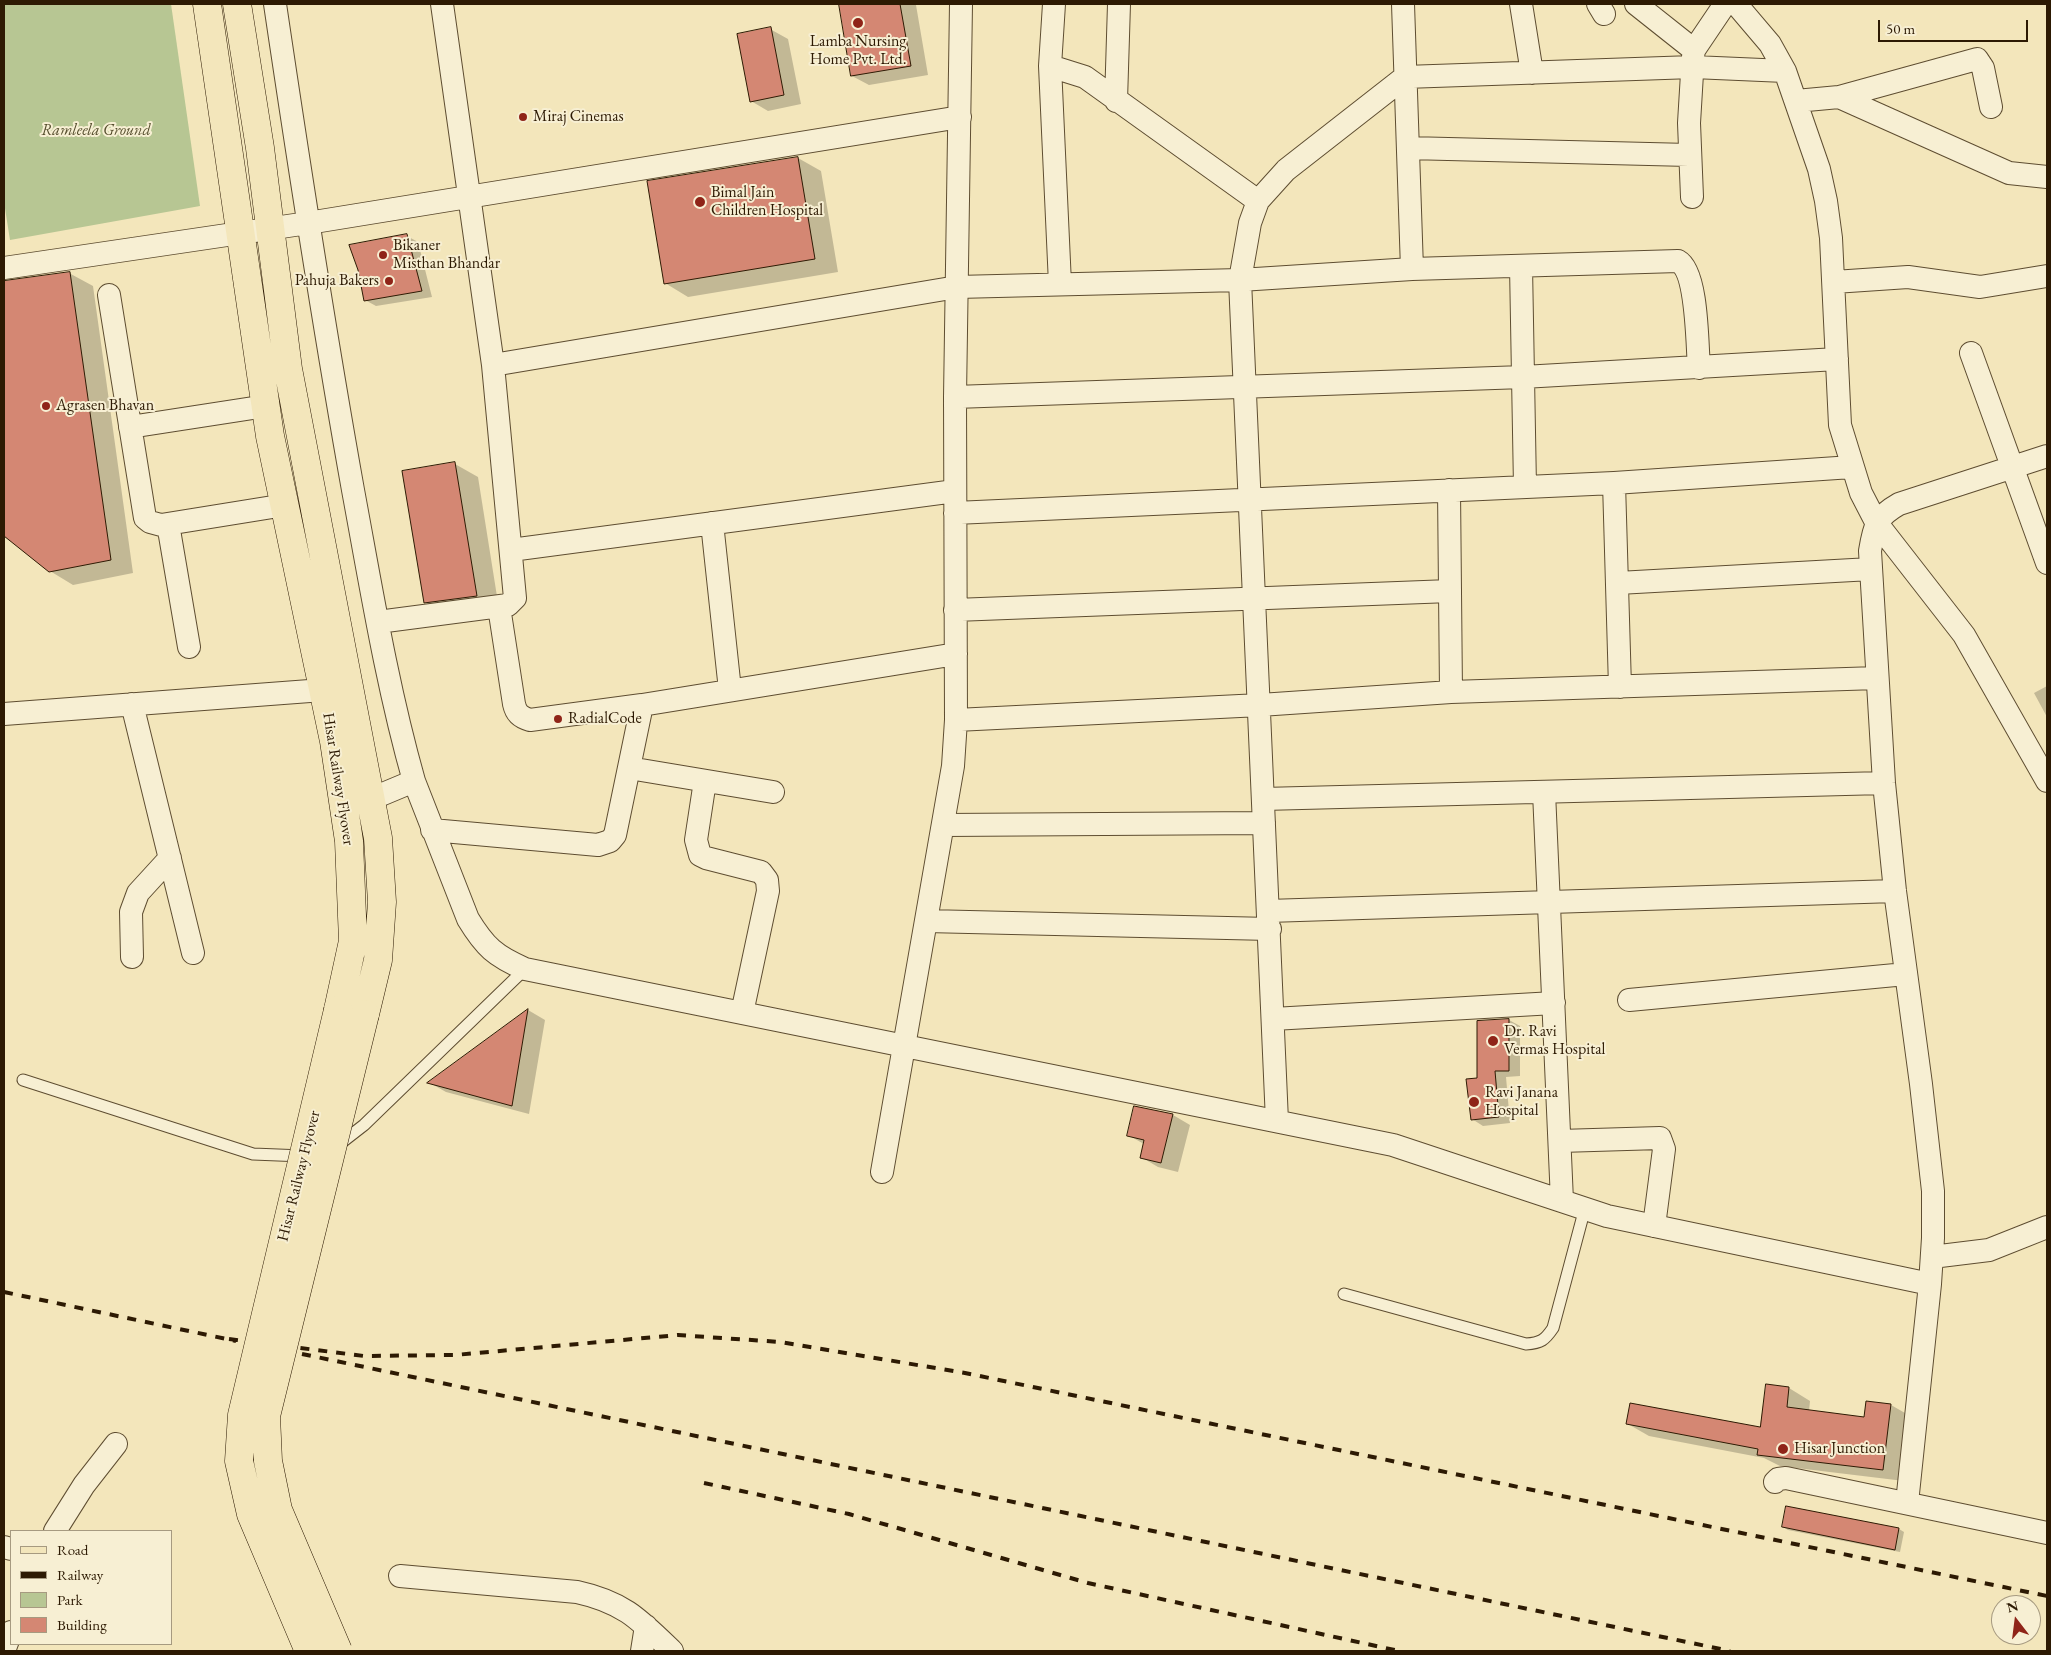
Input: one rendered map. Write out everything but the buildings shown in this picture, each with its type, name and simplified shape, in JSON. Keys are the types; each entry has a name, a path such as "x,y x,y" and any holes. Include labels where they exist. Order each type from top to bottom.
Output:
{"main road":[{"name":"Hisar Railway Flyover","path":"207,4 266,406 323,690 349,841 353,941 242,1415 239,1461 251,1514 309,1651"},
{"name":"Hisar Railway Flyover","path":"237,4 260,148 288,369 378,838 382,902 378,960 266,1416 268,1462 278,1510 338,1651"}],"street":[{"path":"275,4 308,223 378,622 414,781 468,919 490,951 525,969 1393,1145 1584,1208 1654,1226 1930,1284"},
{"path":"378,622 499,607 512,603 515,598 493,365 442,4"},
{"path":"882,1172 953,766 956,720 955,397 961,4"},
{"path":"1054,4 1050,66 1060,284"},
{"path":"1116,101 1119,4"},
{"path":"1403,4 1412,269"},
{"path":"1521,4 1532,73"},
{"path":"1636,4 1694,58"},
{"path":"1692,197 1689,124 1694,58 1726,4"},
{"path":"1736,4 1770,44 1785,71 1819,169 1826,201 1834,282 1840,425 1861,493 1876,522 1964,635 2045,771"},
{"path":"1278,1121 1240,280 1250,223 1258,200 1286,170 1405,77 1532,73 1694,58 1785,71"},
{"path":"1796,101 1839,97 1977,59 1983,68 1990,107"},
{"path":"1050,66 1085,78 1258,200"},
{"path":"1839,97 2009,173 2047,177"},
{"path":"4,268 308,223 960,117"},
{"path":"1408,148 1690,155"},
{"path":"493,365 957,286 1240,280 1412,269 1678,262 1682,264 1689,280 1693,298 1699,368"},
{"path":"1522,266 1522,377 1525,487"},
{"path":"1834,282 1908,278 1980,286 2047,276"},
{"path":"109,295 145,518 150,522 168,524 285,505"},
{"path":"1971,353 2047,563"},
{"path":"955,397 1522,377 1836,359"},
{"path":"130,427 266,406"},
{"path":"1906,1503 1930,1284 1933,1191 1921,1084 1895,891 1884,783 1870,551 1876,522 1886,511 1899,504 2047,456"},
{"path":"955,513 1614,483 1852,467"},
{"path":"1614,483 1620,687"},
{"path":"1448,490 1451,692"},
{"path":"511,550 955,491"},
{"path":"712,523 730,690"},
{"path":"168,524 189,647"},
{"path":"1618,583 1871,569"},
{"path":"956,610 1450,591"},
{"path":"499,607 514,704 516,711 522,718 530,720 956,654"},
{"path":"956,720 1260,706 1451,692 1877,678"},
{"path":"4,714 323,690"},
{"path":"132,704 193,953"},
{"path":"432,830 605,844 615,835 642,704"},
{"path":"629,768 774,792"},
{"path":"371,799 414,781"},
{"path":"705,781 696,840 700,855 761,872 767,880 768,891 742,1013"},
{"path":"1263,799 1884,783"},
{"path":"1544,792 1562,1201"},
{"path":"944,825 1264,823"},
{"path":"132,957 131,912 138,893 170,858"},
{"path":"926,920 1269,920 1550,902 1895,891"},
{"path":"1629,1000 1906,974"},
{"path":"1273,1019 1554,1003"},
{"path":"1560,1141 1660,1138 1664,1149 1654,1226"},
{"path":"1932,1257 1989,1250 2047,1227"},
{"path":"56,1530 84,1485 116,1444"},
{"path":"1775,1482 1778,1478 1786,1478 2047,1533"},
{"path":"400,1576 576,1592 602,1597 624,1608 672,1651"},
{"path":"642,1651 646,1626"},
{"path":"4,1651 10,1635"}],"lane":[{"path":"23,1080 253,1154 297,1157 317,1153 339,1145 364,1125 525,969"},
{"path":"1344,1294 1526,1344 1538,1343 1546,1339 1553,1328 1584,1208"}],"green space":[{"name":"Ramleela Ground","path":"4,4 171,4 200,206 10,240 4,202"}],"railway":[{"path":"4,1292 236,1341"},
{"path":"229,1339 364,1356 455,1355 678,1335 780,1342 965,1373 2047,1596"},
{"path":"302,1354 1730,1651"},
{"path":"704,1483 849,1514 1088,1583 1399,1651"}],"place":[{"name":"Lamba Nursing Home Pvt. Ltd.","path":"858,23"},
{"name":"Miraj Cinemas","path":"523,117"},
{"name":"Bimal Jain Children Hospital","path":"700,202"},
{"name":"Bikaner Misthan Bhandar","path":"383,255"},
{"name":"Pahuja Bakers","path":"389,281"},
{"name":"Agrasen Bhavan","path":"46,406"},
{"name":"RadialCode","path":"558,719"},
{"name":"Dr. Ravi Vermas Hospital","path":"1493,1041"},
{"name":"Ravi Janana Hospital","path":"1474,1102"},
{"name":"Hisar Junction","path":"1783,1449"}]}
